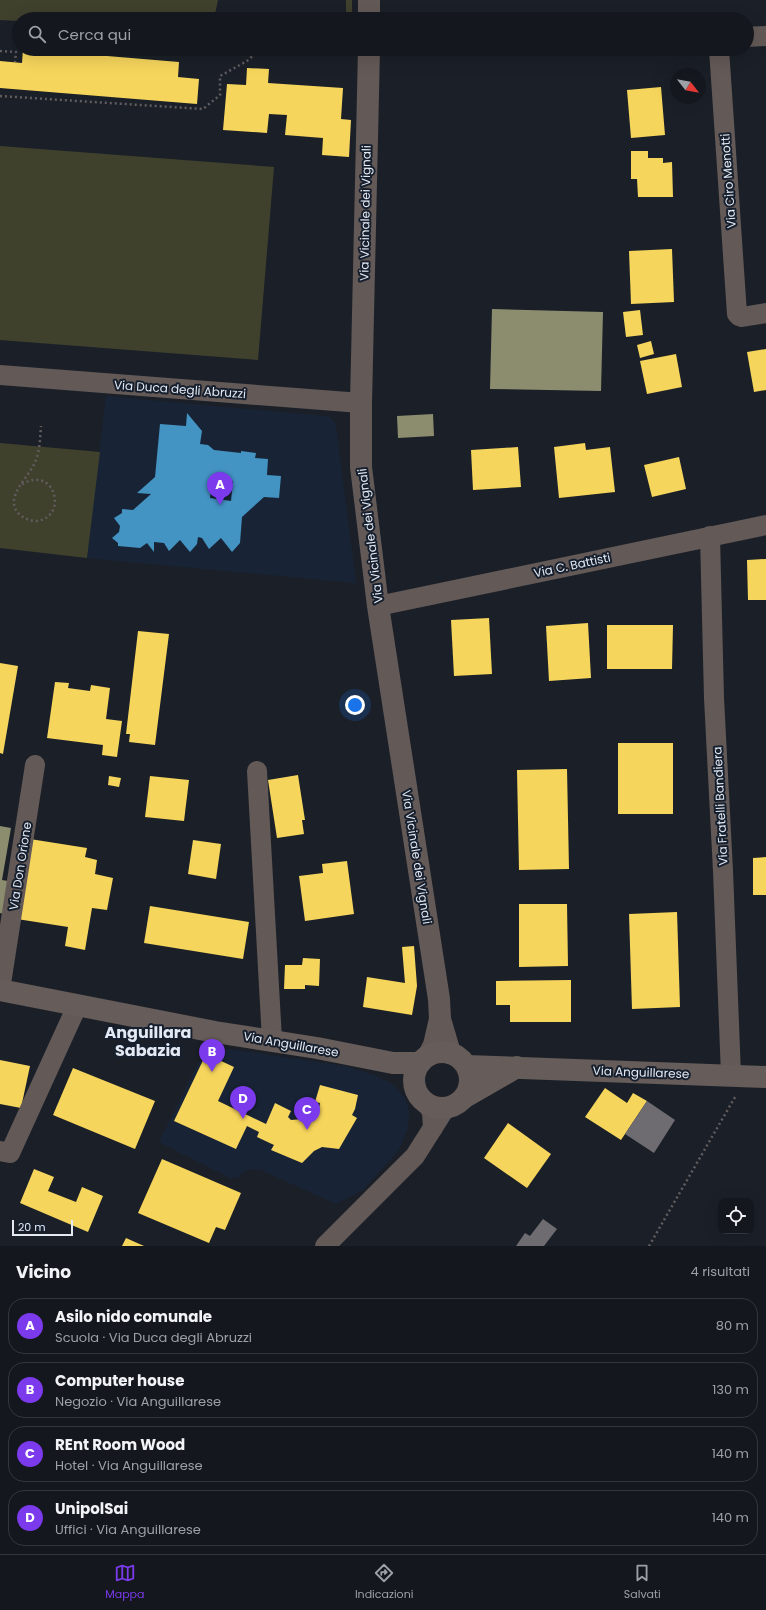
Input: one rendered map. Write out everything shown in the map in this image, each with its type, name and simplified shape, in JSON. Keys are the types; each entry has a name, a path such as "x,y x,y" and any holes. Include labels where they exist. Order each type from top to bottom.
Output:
{"main road":[{"name":"Via Anguillarese","path":"0,990 215,1032 272,1040 393,1063 425,1059 443,1052 450,1053"},
{"path":"445,1102 468,1090 470,1082 470,1074 467,1066 457,1056 450,1053"},
{"path":"425,1059 417,1069 415,1083 417,1091 445,1102 517,1068"},
{"path":"393,1063 415,1083"},
{"name":"Via Anguillarese","path":"467,1066 748,1076"}],"street":[{"path":"369,0 369,12"},
{"path":"754,37 766,36"},
{"name":"Via Vicinale dei Vignali","path":"369,56 361,403 361,467 378,606 439,999 440,1019 450,1053"},
{"name":"Via Ciro Menotti","path":"719,56 737,314 742,317 766,312"},
{"name":"Via Duca degli Abruzzi","path":"0,375 361,403"},
{"name":"Via C. Battisti","path":"378,606 766,525"},
{"name":"Via Fratelli Bandiera","path":"710,536 714,698 724,878 748,1076"},
{"name":"Via Don Orione","path":"0,990 35,765"},
{"path":"257,771 272,1040"},
{"path":"0,1151 10,1153 77,1006"},
{"name":"Via Vicinale dei Vignali","path":"425,1059 434,1045 440,1019"},
{"path":"325,1246 415,1156 433,1128 432,1112 445,1102"}],"path":[{"path":"0,51 12,52"},
{"path":"15,62 16,56"},
{"path":"0,96 203,109 220,95 220,76 247,61 252,56"},
{"path":"22,484 34,480 41,480 52,488 55,494 54,508 45,518 32,521 20,515 14,502 17,489 22,484 36,461 41,426"},
{"path":"649,1246 748,1076"}],"shaded area":[{"path":"106,396 326,416 332,419 336,425 356,583 87,558"},
{"path":"207,1046 345,1066 374,1075 390,1083 405,1098 409,1111 408,1128 399,1150 363,1190 336,1204 261,1170 254,1169 244,1171 238,1178 230,1178 159,1142"}],"green space":[{"path":"0,0 218,0 215,12 12,12 12,21 0,20"},
{"path":"346,0 352,0 352,12 346,12"},
{"path":"0,146 274,167 258,360 0,340"},
{"path":"0,443 100,452 87,558 0,548"}],"building: Abitazioni":[{"path":"22,56 107,56 179,62 178,77 199,79 197,104 0,88 0,61 22,63"},
{"path":"247,68 269,69 268,83 343,88 341,119 351,120 349,157 322,155 323,138 285,135 287,115 269,114 267,133 223,130 227,84 246,85"},
{"path":"661,87 665,135 631,138 627,90"},
{"path":"631,151 648,151 648,158 663,158 663,163 672,162 673,197 638,197 637,179 631,179"},
{"path":"672,249 674,302 631,304 629,251"},
{"path":"640,310 643,335 626,337 623,312"},
{"path":"651,341 654,354 640,358 637,345"},
{"path":"766,349 766,390 754,392 747,352"},
{"path":"676,354 682,387 647,394 640,361"},
{"path":"585,443 586,450 610,447 615,492 559,498 554,447"},
{"path":"518,447 521,487 473,490 471,450"},
{"path":"679,457 686,489 652,497 644,465"},
{"path":"766,559 766,600 748,600 747,560"},
{"path":"489,618 492,674 454,676 451,620"},
{"path":"588,623 591,678 549,681 546,626"},
{"path":"607,625 673,625 672,669 607,669"},
{"path":"138,631 169,634 155,745 129,742 130,734 126,734"},
{"path":"0,663 18,666 3,754 0,753"},
{"path":"55,682 69,683 68,688 90,691 91,685 110,688 106,719 122,721 117,757 102,755 103,745 47,738"},
{"path":"618,743 673,743 673,814 618,814"},
{"path":"567,769 569,869 519,870 517,770"},
{"path":"298,775 305,820 302,820 304,834 277,838 268,780"},
{"path":"109,776 121,778 119,787 108,785"},
{"path":"150,776 189,780 184,821 145,817"},
{"path":"30,839 87,848 85,857 97,860 95,874 113,878 107,910 92,908 85,950 65,946 68,927 17,919"},
{"path":"193,840 221,844 216,879 188,874"},
{"path":"766,857 766,895 753,895 753,858"},
{"path":"347,861 354,914 305,921 299,876 323,873 322,864"},
{"path":"519,904 567,904 568,966 519,967"},
{"path":"150,906 249,922 243,959 144,943"},
{"path":"677,912 680,1007 632,1009 629,914"},
{"path":"414,946 417,986 412,1015 363,1007 367,977 405,983 402,947"},
{"path":"303,958 320,959 319,986 305,985 305,989 284,989 285,965 302,965"},
{"path":"571,980 571,1022 510,1022 510,1005 496,1005 496,981"},
{"path":"206,1054 234,1067 218,1101 266,1124 275,1103 291,1111 288,1117 291,1120 303,1119 313,1114 319,1109 320,1103 315,1102 320,1085 358,1095 352,1115 357,1118 339,1149 322,1147 314,1151 302,1163 271,1150 274,1145 257,1137 259,1132 247,1126 236,1149 174,1121"},
{"path":"0,1060 30,1066 21,1108 0,1104"},
{"path":"73,1068 155,1101 135,1149 53,1115"},
{"path":"605,1088 627,1103 633,1093 647,1101 621,1140 585,1117"},
{"path":"508,1123 551,1154 527,1188 484,1158"},
{"path":"162,1159 241,1193 225,1230 216,1227 209,1243 138,1213"},
{"path":"34,1169 54,1177 48,1191 76,1202 82,1187 103,1196 88,1232 20,1203"},
{"path":"126,1238 144,1246 122,1246"}],"building: Scuole":[{"path":"187,413 202,431 200,444 208,445 214,450 256,453 255,458 268,459 267,475 281,476 279,498 264,497 242,517 240,543 232,552 221,538 209,549 202,538 198,537 197,544 190,552 180,540 169,551 164,543 154,542 154,552 147,543 140,548 118,546 118,543 112,538 119,532 120,526 114,518 122,513 122,509 133,510 151,494 137,493 155,477 160,424 186,426","holes":["212,478 233,481 231,501 210,498"]}],"building: Industria":[{"path":"492,309 603,312 601,391 490,389"},
{"path":"433,414 434,436 398,438 397,416"},
{"path":"0,826 11,828 2,880 14,882 8,915 0,913"}],"building: Altro":[{"path":"647,1101 675,1120 654,1153 625,1134"},
{"path":"543,1219 557,1229 544,1246 516,1246 525,1233 530,1236"}],"place":[{"name":"Asilo nido comunale","path":"220,505"},
{"name":"Computer house","path":"212,1072"},
{"name":"UnipolSai","path":"243,1119"},
{"name":"REnt Room Wood","path":"307,1130"}],"district":[{"name":"Anguillara Sabazia","path":"148,1041"}]}
